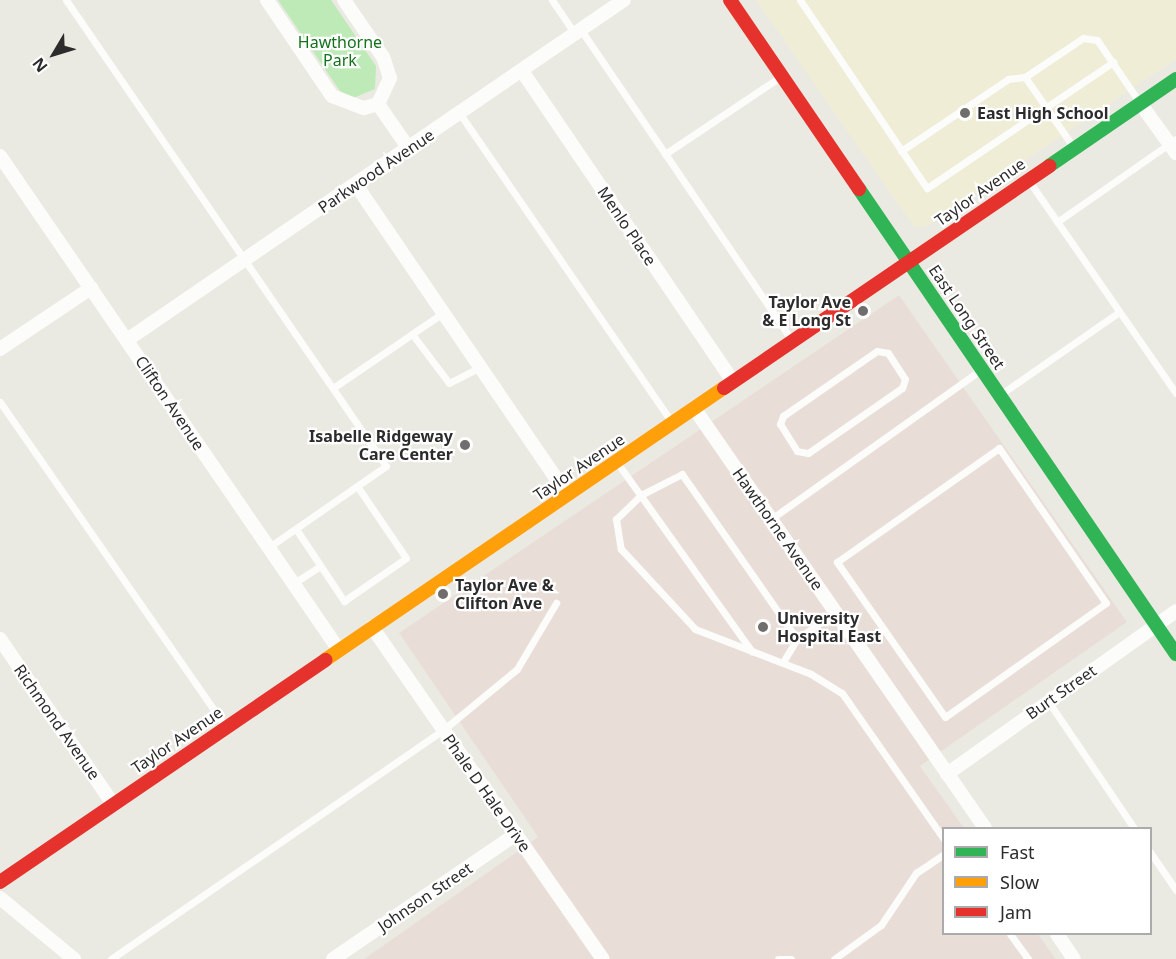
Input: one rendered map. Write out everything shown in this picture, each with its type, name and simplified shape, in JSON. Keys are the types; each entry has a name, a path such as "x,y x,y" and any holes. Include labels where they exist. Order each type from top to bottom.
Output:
{"main road":[{"name":"East Long Street","path":"730,0 1176,654"},
{"name":"Taylor Avenue","path":"1,878 1176,79"}],"street":[{"path":"267,0 332,96 356,107 378,104"},
{"path":"344,0 383,57 390,78 378,104"},
{"name":"Parkwood Avenue","path":"127,340 624,0"},
{"name":"Menlo Place","path":"522,71 732,381"},
{"path":"1140,103 1174,145"},
{"path":"378,104 409,149"},
{"name":"Clifton Avenue","path":"3,165 91,288 339,650"},
{"path":"356,185 567,494"},
{"path":"0,349 91,288"},
{"name":"Hawthorne Avenue","path":"694,408 982,827"},
{"name":"Burt Street","path":"947,774 1176,610"},
{"name":"Phale D Hale Drive","path":"372,627 603,959"},
{"name":"Richmond Avenue","path":"0,639 113,804"},
{"name":"Johnson Street","path":"333,959 516,834"},
{"path":"0,898 74,959"},
{"path":"1058,935 1074,959"}],"lane":[{"path":"66,0 386,466 269,547"},
{"path":"552,0 578,32 665,154 792,341"},
{"path":"800,0 927,188 1113,62"},
{"path":"901,151 1008,79 1025,77 1083,38 1098,40 1140,103"},
{"path":"665,154 782,76"},
{"path":"1025,77 1074,148"},
{"path":"460,114 672,422"},
{"path":"1058,222 1174,145"},
{"path":"1027,179 1176,393"},
{"path":"999,395 1119,312"},
{"path":"333,388 443,313"},
{"path":"412,334 449,383 481,368"},
{"path":"877,351 888,353 905,379 902,388 855,422 808,453 797,451 780,424 783,416 877,351"},
{"path":"771,519 982,369"},
{"path":"0,402 226,727"},
{"path":"999,448 1106,603 1025,660 945,717 837,561 999,448"},
{"path":"616,461 752,652"},
{"path":"797,639 682,474 641,495 616,519 621,549 695,629 783,662 842,693 942,835"},
{"path":"296,529 344,601 406,558 357,486"},
{"path":"294,583 320,566"},
{"path":"111,959 443,730 517,669 556,603"},
{"path":"783,662 797,639 835,612"},
{"path":"1048,702 1133,827"},
{"path":"834,959 880,925 916,873 942,855"},
{"path":"1152,855 1176,890"},
{"path":"1011,935 1028,959"},
{"path":"777,959 791,959"}],"shaded area":[{"name":"East High School","path":"756,0 1176,0 1176,59 925,227 914,227"},
{"name":"University Hospital East","path":"899,295 1127,622 920,766 963,827 942,827 942,935 1039,935 1056,959 364,959 538,837 399,633"}],"green space":[{"name":"Hawthorne Park","path":"278,0 331,0 376,66 375,89 353,98 340,91"}],"traffic: fast":[{"path":"1049,166 1176,79"},
{"path":"859,189 1176,654"}],"traffic: slow":[{"path":"325,660 724,388"}],"traffic: jam":[{"path":"730,0 859,189"},
{"path":"724,388 1049,166"},
{"path":"0,882 325,660"}],"place":[{"name":"East High School","path":"965,113"},
{"name":"Taylor Ave & E Long St","path":"863,311"},
{"name":"Isabelle Ridgeway Care Center","path":"465,445"},
{"name":"Taylor Ave & Clifton Ave","path":"443,594"},
{"name":"University Hospital East","path":"763,627"}]}
